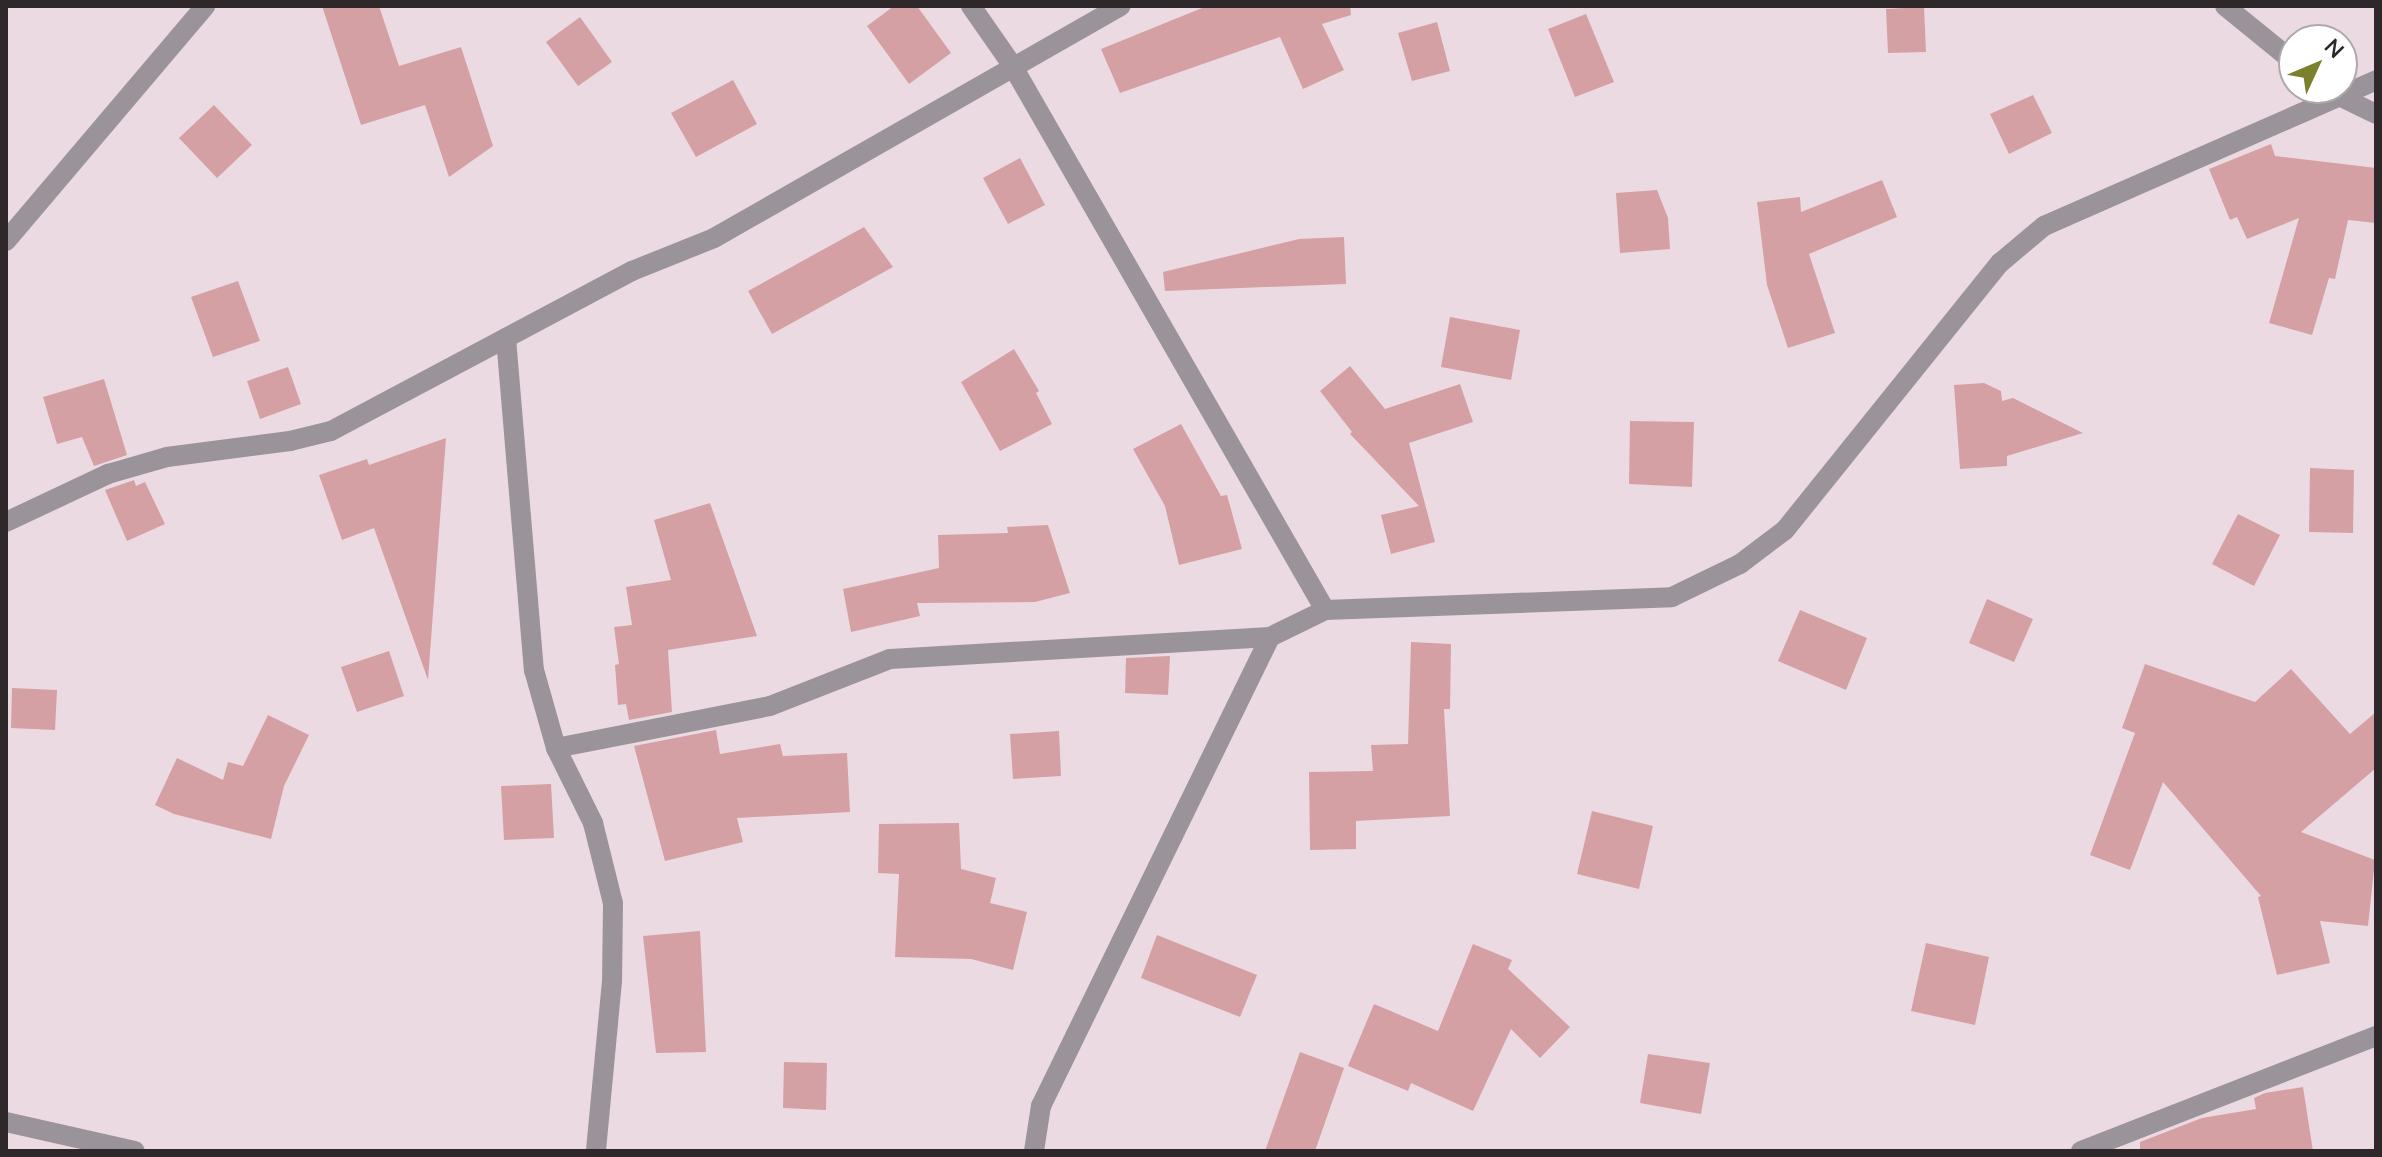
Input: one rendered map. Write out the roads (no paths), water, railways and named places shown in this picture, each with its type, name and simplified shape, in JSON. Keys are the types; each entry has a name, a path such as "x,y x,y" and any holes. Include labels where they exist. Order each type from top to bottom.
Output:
{"street":[{"path":"6,241 205,6"},
{"path":"971,6 1012,65 1325,610"},
{"path":"6,522 108,474 167,457 290,441 331,431 632,271 714,238 1012,65 1121,6"},
{"path":"2225,6 2278,49"},
{"path":"556,748 770,706 890,659 1270,637 1325,610 1672,597 1740,564 1785,530 2000,263 2044,226 2304,104"},
{"path":"2355,104 2376,114"},
{"path":"506,338 534,670 556,748 593,823 613,903 612,981 596,1151"},
{"path":"1034,1151 1041,1106 1270,637"},
{"path":"2081,1151 2376,1036"},
{"path":"6,1122 135,1151"}]}
